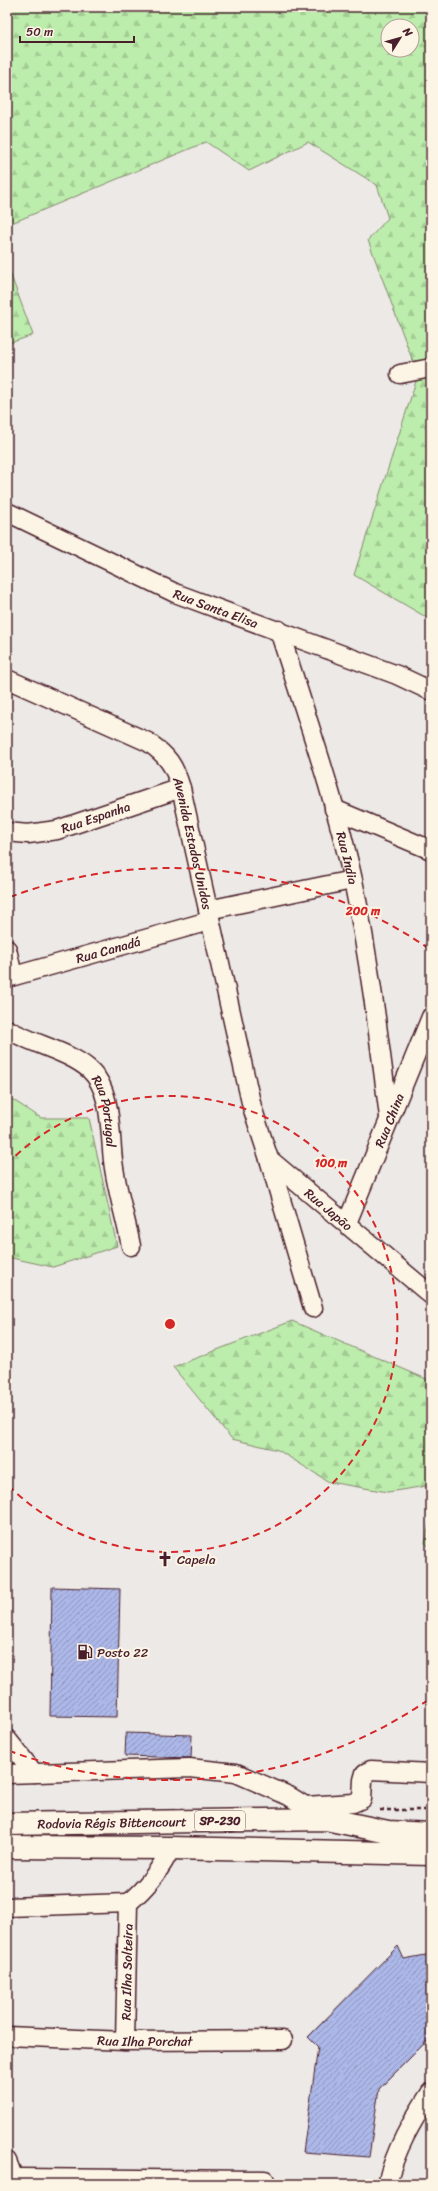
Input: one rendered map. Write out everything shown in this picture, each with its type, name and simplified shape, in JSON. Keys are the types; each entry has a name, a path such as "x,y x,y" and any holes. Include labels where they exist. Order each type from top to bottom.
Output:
{"highway":[{"name":"Rodovia Régis Bittencourt","path":"7,1824 326,1819 388,1832 431,1834"},
{"name":"Rodovia Régis Bittencourt","path":"7,1847 171,1848 431,1854"}],"street":[{"path":"400,374 431,368"},
{"name":"Rua Santa Elisa","path":"7,512 175,593 232,615 279,630 397,675 431,691"},
{"name":"Rua India","path":"279,630 334,809 352,880 369,969 389,1116"},
{"name":"Avenida Estados Unidos","path":"7,679 148,742 163,753 175,768 181,788 252,1107 269,1159"},
{"name":"Rua Espanha","path":"7,832 28,834 57,830 181,788"},
{"path":"334,809 431,850"},
{"name":"Rua Canadá","path":"10,977 209,916 352,880"},
{"path":"7,950 10,977"},
{"name":"Rua China","path":"347,1223 389,1116 431,1017"},
{"name":"Rua Portugal","path":"7,1029 72,1059 90,1070 99,1083 106,1101 110,1118 114,1168 131,1246"},
{"path":"269,1159 313,1308"},
{"name":"Rua Japão","path":"269,1159 431,1294"},
{"path":"7,1739 34,1773"},
{"path":"7,1774 189,1768 236,1773 289,1796 326,1819"},
{"path":"305,1806 354,1803 362,1799 365,1773 371,1770 431,1773"},
{"path":"7,1907 128,1903 140,1893 153,1878 171,1848"},
{"name":"Rua Ilha Solteira","path":"125,2041 128,1903"},
{"name":"Rua Ilha Porchat","path":"7,2036 125,2041 283,2040"},
{"path":"387,2184 391,2170 409,2126 431,2092"},
{"path":"7,2160 15,2181 265,2180"}],"green space":[{"path":"7,7 431,7 431,620 354,575 418,375 368,240 388,218 377,185 308,142 249,171 206,142 7,225"},
{"path":"7,265 33,335 7,344"},
{"path":"7,1096 41,1118 89,1118 117,1246 53,1267 7,1257"},
{"path":"292,1321 431,1381 431,1508 426,1486 388,1492 329,1482 278,1450 232,1439 173,1367"},
{"path":"431,1516 431,1548 425,1543"}],"building":[{"name":"Posto 22","path":"52,1587 120,1589 117,1717 50,1716"},
{"path":"126,1733 192,1735 191,1758 125,1756"},
{"path":"398,1946 404,1959 431,1954 431,2037 379,2089 369,2157 303,2152 318,2047 308,2037"}],"place":[{"name":"Capela","path":"165,1559"},
{"name":"Posto 22","path":"85,1652"}]}
